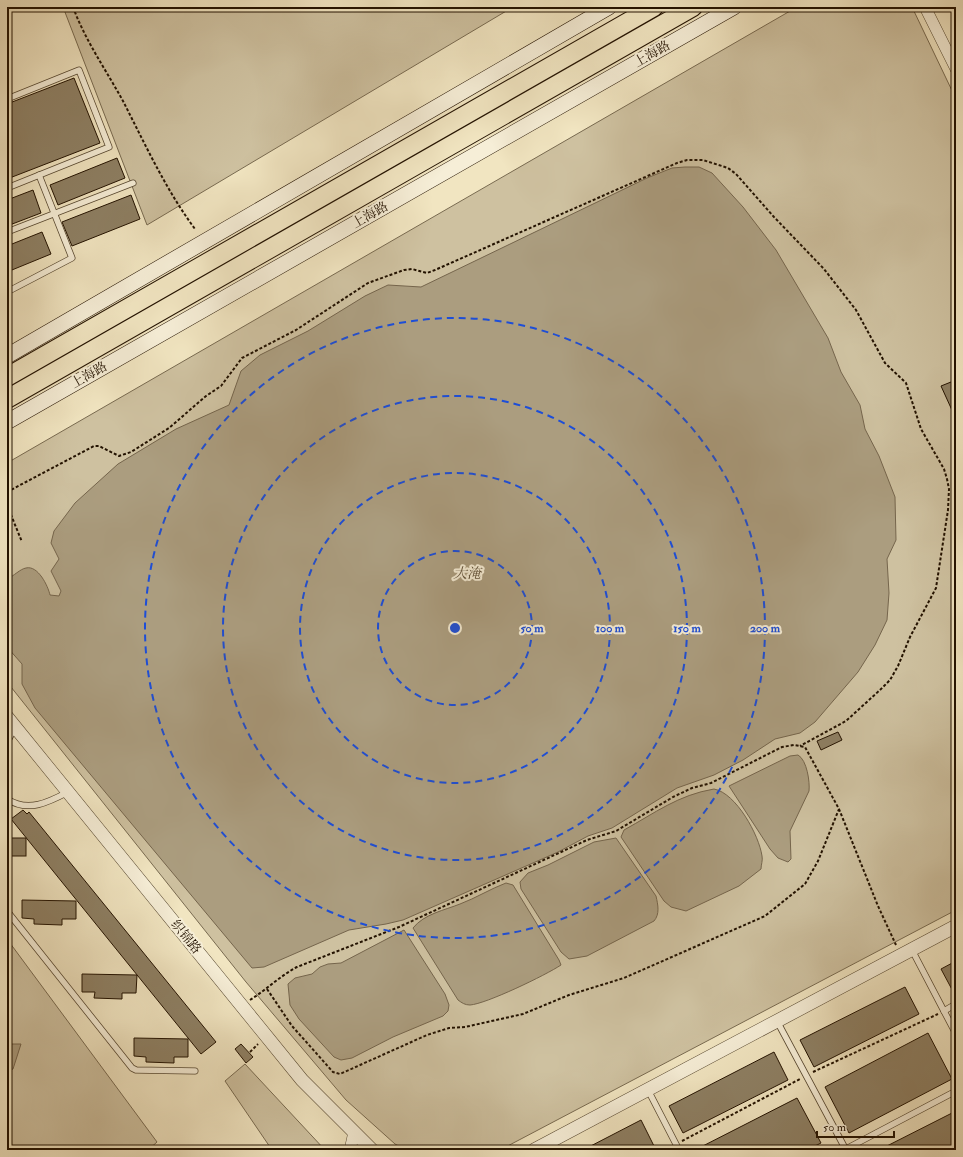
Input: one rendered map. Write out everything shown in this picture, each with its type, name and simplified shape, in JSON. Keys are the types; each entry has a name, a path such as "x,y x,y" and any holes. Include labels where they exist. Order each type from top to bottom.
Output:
{"highway":[{"path":"7,377 654,7"},
{"name":"上海路","path":"7,399 693,7"}],"main road":[{"path":"7,355 609,7"},
{"name":"上海路","path":"7,422 734,7"}],"street":[{"path":"925,7 956,69"},
{"name":"织锦路","path":"7,717 302,1080 372,1150"},
{"path":"534,1150 956,926"},
{"path":"350,1150 354,1132"}],"lane":[{"path":"7,99 79,70 109,147 7,188"},
{"path":"7,292 72,258 39,175"},
{"path":"7,232 133,183"},
{"path":"7,742 16,728"},
{"path":"7,799 25,807 46,803 69,792"},
{"path":"7,911 132,1068 136,1070 195,1071"},
{"path":"906,953 944,1011 956,1034"},
{"path":"944,1011 956,1004"},
{"path":"777,1021 845,1150 956,1091"},
{"path":"648,1090 679,1150"}],"path":[{"path":"73,7 80,27 96,51 168,187 195,229"},
{"path":"7,492 94,446 99,446 119,456 137,449 169,428 206,396 222,386 242,358 296,330 368,283 392,273 412,269 427,272 435,270 677,163 697,159 715,163 736,174 774,217 824,269 856,310 885,363 902,378 909,389 918,422 925,439 944,469 949,489 948,510 936,588 910,637 898,666 890,680 846,721 800,746"},
{"path":"7,505 22,542"},
{"path":"242,1006 267,989 283,974 297,967 399,927 509,878 587,840 616,831 673,797 692,788 711,783 782,747 794,745 805,747 840,809 878,906 906,953"},
{"path":"267,989 292,1026 333,1072 340,1074 427,1035 449,1028 466,1027 523,1014 569,995 624,978 765,916 805,884 818,861 840,809"}],"shaded area":[{"path":"63,7 513,7 147,225"},
{"path":"797,7 912,7 956,99 956,910 500,1150 406,1150 395,1144 346,1100 246,982 7,682 7,463"},
{"path":"7,939 157,1142 148,1150 7,1150"},
{"path":"245,1064 325,1150 272,1150 225,1081"}],"water":[{"name":"大淹","path":"699,167 712,173 743,207 776,250 828,338 841,372 860,405 865,429 879,456 895,497 896,540 887,559 889,593 887,620 875,645 858,672 815,722 800,733 775,739 743,760 714,775 677,788 612,828 588,836 558,852 403,920 349,930 264,967 252,968 35,708 22,684 22,664 7,647 7,579 26,568 30,568 35,570 42,577 50,595 59,596 61,591 51,571 59,559 51,543 54,531 75,503 118,464 176,429 229,405 241,371 260,355 308,331 365,296 388,285 421,287 647,178 672,168"},
{"path":"798,755 804,761 806,766 809,791 790,831 791,859 788,862 778,858 770,849 729,786 790,756"},
{"path":"714,789 722,792 730,798 745,816 760,847 762,856 761,869 739,886 686,911 671,907 664,901 621,837 624,830 667,805 689,796"},
{"path":"616,838 656,896 658,912 656,918 654,921 587,956 569,959 561,952 521,889 520,882 528,873 548,865 594,842"},
{"path":"506,883 513,885 561,965 530,982 489,1000 470,1005 462,1003 458,1000 413,928 423,919 435,913 466,902"},
{"path":"404,930 445,994 449,1005 448,1011 443,1016 393,1037 352,1058 341,1060 334,1057 299,1019 290,1005 288,984 295,978 312,974 320,967 328,964 341,963"},
{"path":"12,1044 21,1044 13,1069 9,1071 7,1070 7,1050"}],"building":[{"path":"74,78 100,143 7,179 7,104"},
{"path":"117,158 125,178 58,205 50,185"},
{"path":"33,190 41,213 7,226 7,200"},
{"path":"131,195 140,219 72,246 62,222"},
{"path":"42,232 51,254 7,272 7,246"},
{"path":"956,380 956,419 941,386"},
{"path":"838,732 842,740 821,750 817,741"},
{"path":"23,810 27,814 29,812 216,1042 201,1054 11,819"},
{"path":"7,838 26,838 26,856 7,856"},
{"path":"22,900 76,901 76,919 62,919 62,925 34,924 34,919 22,918"},
{"path":"956,961 956,997 941,969"},
{"path":"82,974 137,975 136,993 122,993 122,999 94,998 95,992 82,992"},
{"path":"905,987 919,1014 814,1067 800,1040"},
{"path":"928,1033 952,1079 849,1133 825,1087"},
{"path":"134,1038 188,1039 188,1057 174,1057 174,1063 146,1062 146,1057 134,1056"},
{"path":"241,1044 253,1057 246,1063 235,1049"},
{"path":"774,1052 788,1080 683,1133 669,1106"},
{"path":"797,1098 821,1143 807,1150 695,1150"},
{"path":"956,1111 956,1150 879,1150"},
{"path":"641,1120 655,1148 650,1150 583,1150"}]}
